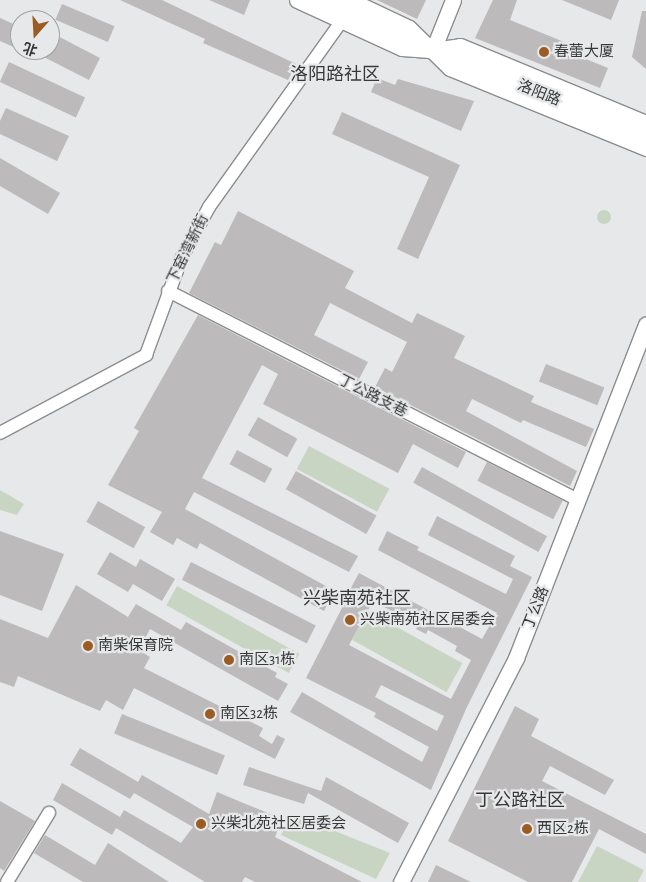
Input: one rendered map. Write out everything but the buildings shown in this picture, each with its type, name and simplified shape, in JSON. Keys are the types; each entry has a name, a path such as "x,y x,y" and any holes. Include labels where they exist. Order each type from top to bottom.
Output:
{"main road":[{"name":"洛阳路","path":"310,0 345,12 404,43 433,50"},
{"name":"洛阳路","path":"325,0 433,50 646,135"}],"street":[{"name":"洛阳路","path":"297,0 345,12"},
{"path":"433,50 453,0"},
{"name":"下窑湾新街","path":"0,432 146,355 157,331 168,291 209,206 345,12"},
{"path":"433,50 460,46 646,123"},
{"path":"433,50 450,68 646,148"},
{"name":"丁公路支巷","path":"168,291 579,500"},
{"name":"丁公路","path":"401,882 516,658 646,324"},
{"path":"7,882 49,813"}],"green space":[{"path":"601,210 607,210 611,217 607,224 601,224 597,220 597,214"},
{"path":"309,446 389,489 377,512 297,469"},
{"path":"0,490 24,504 17,515 0,510"},
{"path":"177,586 299,654 289,673 166,605"},
{"path":"368,611 462,663 446,692 352,640"},
{"path":"292,814 390,853 376,879 281,835"},
{"path":"597,846 644,870 638,882 578,882"}],"place":[{"name":"春蕾大厦","path":"544,52"},
{"name":"兴柴南苑社区居委会","path":"350,620"},
{"name":"南柴保育院","path":"88,646"},
{"name":"南区31栋","path":"229,660"},
{"name":"南区32栋","path":"210,714"},
{"name":"兴柴北苑社区居委会","path":"201,824"},
{"name":"西区2栋","path":"527,829"}],"district":[{"name":"洛阳路社区","path":"335,75"},
{"name":"兴柴南苑社区","path":"357,599"},
{"name":"丁公路社区","path":"520,801"}]}
